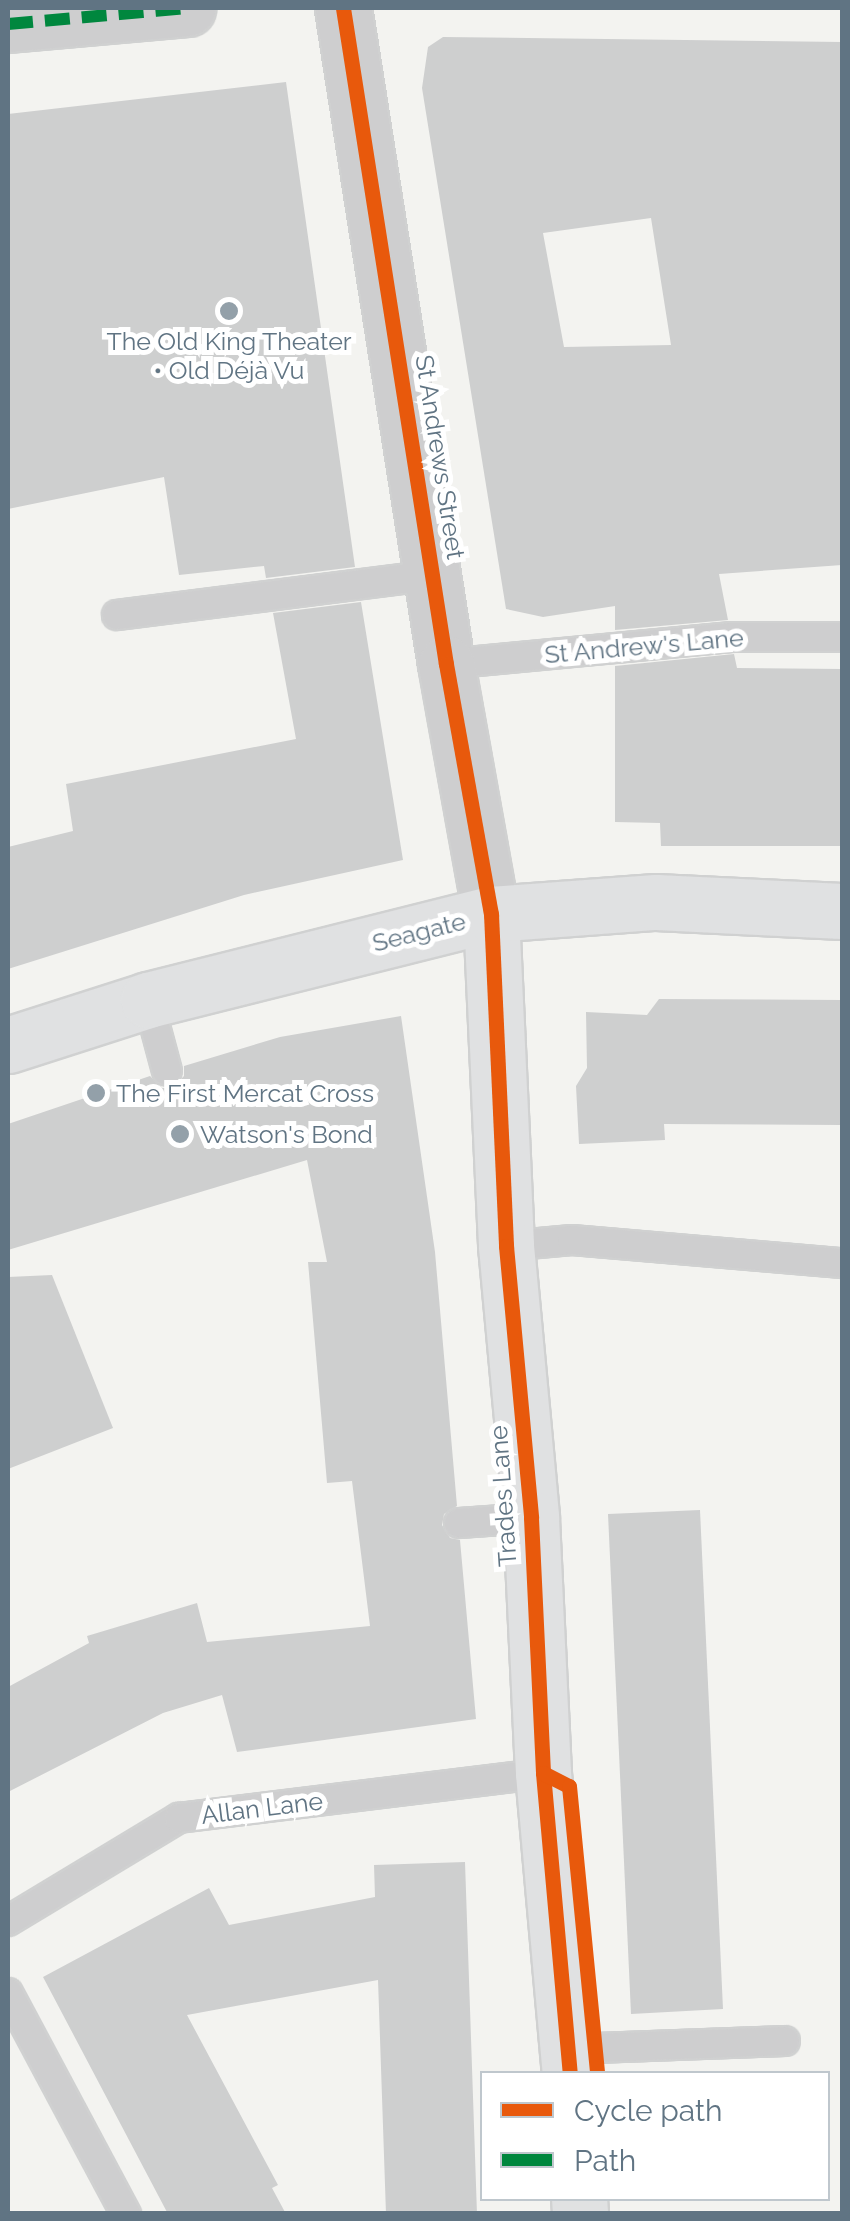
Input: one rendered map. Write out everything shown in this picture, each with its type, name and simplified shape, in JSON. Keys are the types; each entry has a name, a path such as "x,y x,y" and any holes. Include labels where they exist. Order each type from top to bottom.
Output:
{"street":[{"path":"8,24 188,8"},
{"name":"St Andrews Street","path":"343,8 446,664 491,914"},
{"name":"Seagate","path":"8,1044 148,1000 491,914 656,902 842,911"},
{"name":"Trades Lane","path":"491,914 506,1246 531,1518 543,1773 570,2061"}],"lane":[{"path":"117,615 433,575"},
{"name":"St Andrew's Lane","path":"446,664 732,636 842,637"},
{"path":"148,1000 167,1071"},
{"path":"506,1246 572,1240 842,1263"},
{"path":"459,1523 531,1518"},
{"name":"Allan Lane","path":"8,1921 179,1818 543,1773"},
{"path":"8,1993 126,2214"},
{"path":"570,2061 785,2041"}],"building":[{"path":"443,37 842,42 842,565 719,574 728,620 615,630 615,606 543,617 506,609 422,88 428,47","holes":["651,218 671,345 564,347 543,233"]},
{"name":"The Old King Theater • Old Déjà Vu","path":"286,82 355,567 266,578 264,566 179,575 164,477 8,509 8,114"},
{"path":"361,602 403,860 244,895 8,969 8,847 73,831 66,784 296,739 273,613"},
{"path":"734,654 737,668 842,669 842,846 661,846 660,823 615,822 615,666"},
{"path":"659,999 842,1000 842,1125 664,1124 665,1140 579,1144 576,1086 587,1068 586,1012 647,1015"},
{"path":"401,1016 435,1252 457,1506 444,1514 442,1525 450,1538 460,1540 476,1719 237,1752 222,1695 163,1713 8,1792 8,1687 89,1643 87,1636 197,1603 207,1642 370,1626 352,1481 327,1483 308,1262 327,1262 307,1160 8,1250 8,1124 150,1076 162,1088 172,1088 184,1076 184,1066 280,1037"},
{"path":"52,1275 113,1428 8,1469 8,1277"},
{"path":"700,1510 723,2009 631,2014 608,1514"},
{"path":"465,1862 477,2214 386,2214 378,1980 187,2015 278,2185 272,2188 286,2214 168,2214 43,1977 209,1888 229,1925 375,1897 374,1865"}],"marked path":[{"path":"8,24 187,8"}],"cycle path":[{"path":"343,8 446,664 491,914 506,1246 531,1518 543,1773 570,2071"},
{"path":"543,1773 569,1786 597,2071"}],"place":[{"name":"The Old King Theater • Old Déjà Vu","path":"229,311"},
{"name":"The First Mercat Cross","path":"96,1093"},
{"name":"Watson's Bond","path":"180,1134"}]}
